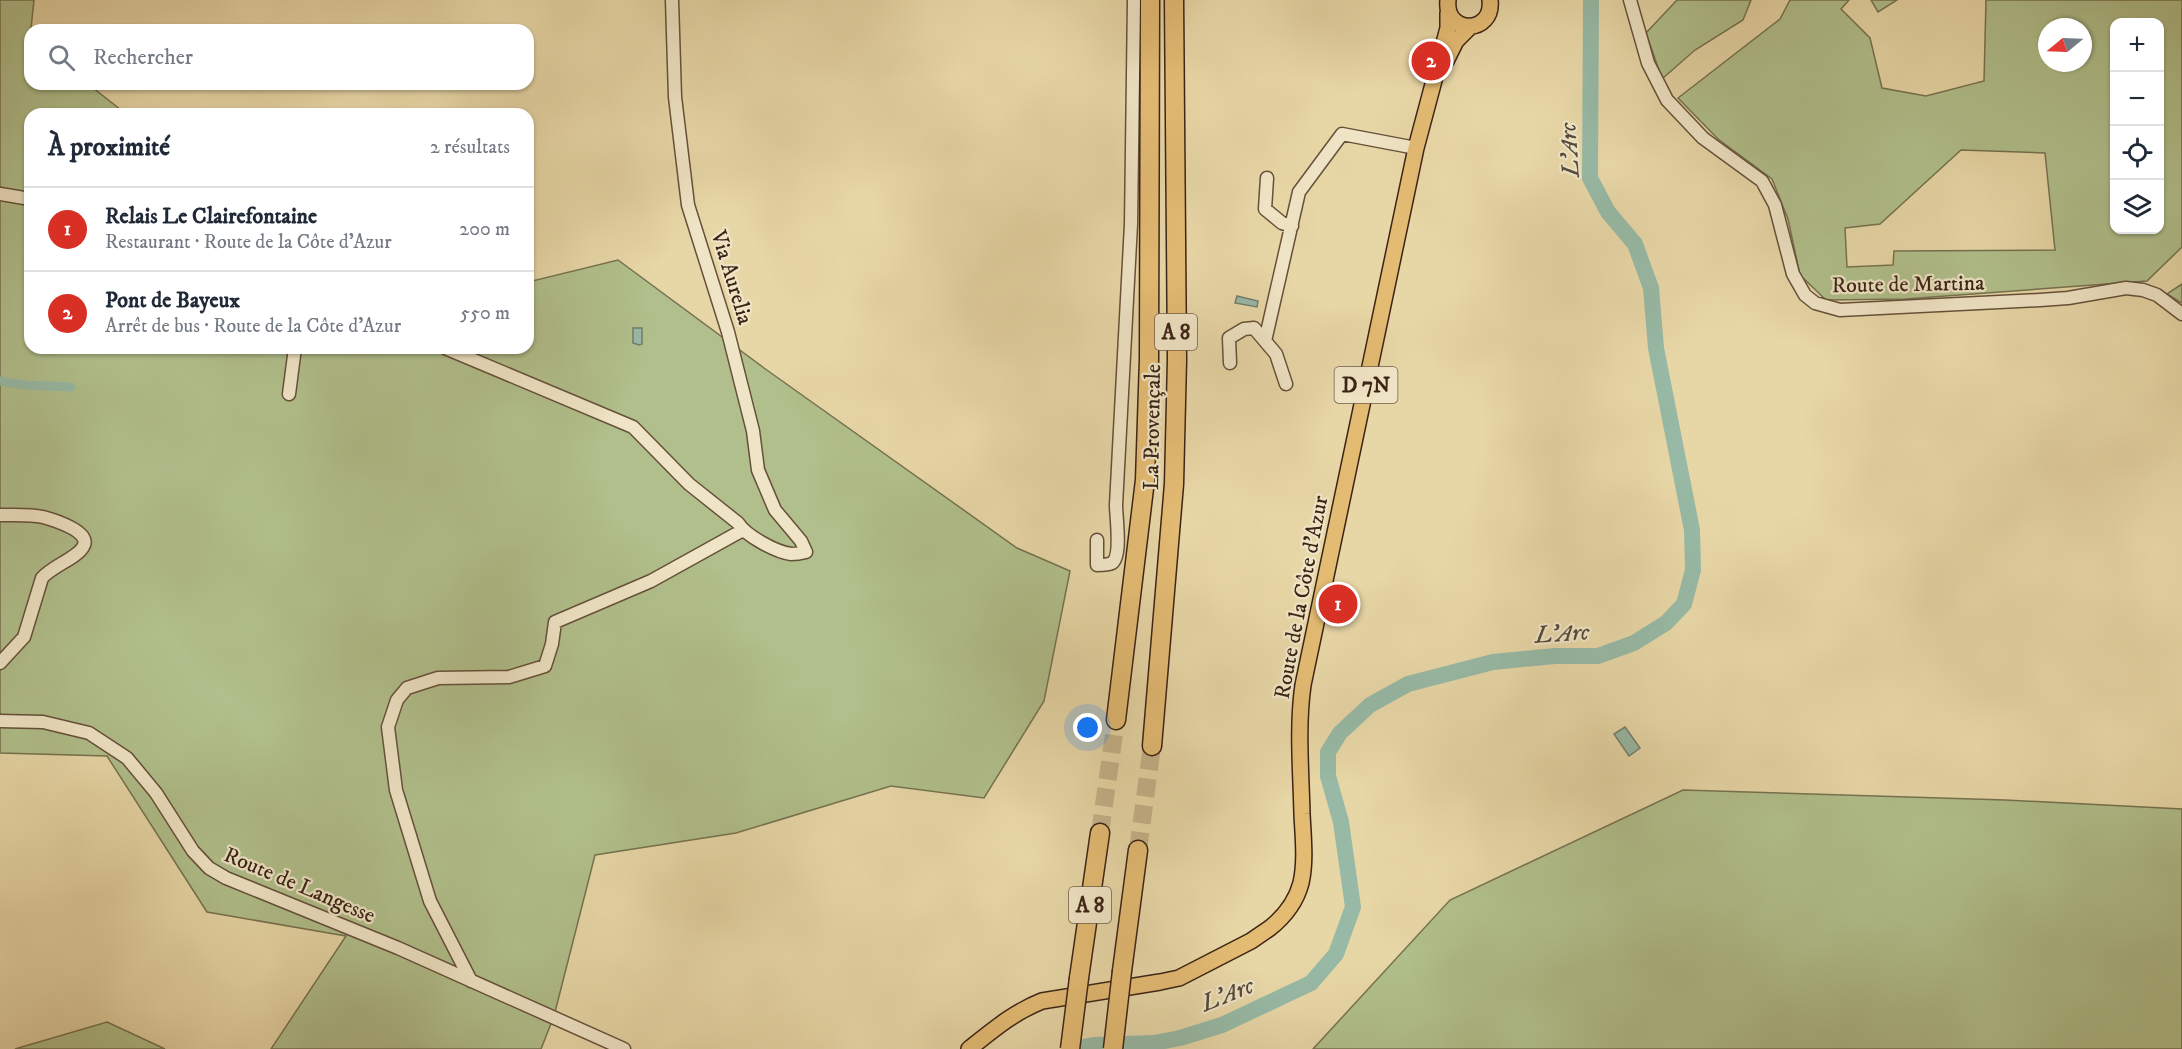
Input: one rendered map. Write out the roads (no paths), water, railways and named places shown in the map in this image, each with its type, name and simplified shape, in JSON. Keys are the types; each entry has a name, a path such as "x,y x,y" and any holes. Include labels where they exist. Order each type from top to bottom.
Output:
{"highway":[{"name":"La Provençale","path":"1116,720 1145,480 1149,359 1150,0"},
{"name":"La Provençale","path":"1152,746 1174,484 1177,360 1173,0"},
{"name":"A 8","path":"1070,1049 1100,833"},
{"name":"A 8","path":"1113,1049 1138,849"}],"main road":[{"name":"Route de la Côte d'Azur","path":"1431,87 1456,41 1470,27 1481,23 1492,3"},
{"name":"Route de la Côte d'Azur","path":"969,1049 1011,1016 1042,1001 1160,982 1193,972 1251,941 1270,928 1282,919 1296,896 1301,882 1304,852 1300,752 1303,685 1416,148 1448,28 1448,6"},
{"path":"1448,6 1457,23 1470,27"}],"street":[{"name":"Via Aurelia","path":"672,0 675,98 688,205 728,332 753,431 758,470 775,510 801,541 806,552 792,554 766,545 743,530"},
{"path":"1097,540 1097,565 1112,562 1116,557 1118,543 1117,472 1131,224 1134,0"},
{"name":"Route de Martina","path":"1630,0 1648,63 1659,86 1667,99 1703,138 1762,181 1775,206 1793,274 1804,295 1815,303 1826,308 1840,310 1863,309 2068,298 2126,288 2157,295 2182,314"},
{"path":"1265,341 1299,192 1342,134 1416,148"},
{"path":"1267,177 1265,209 1282,223 1292,226"},
{"path":"0,194 24,200"},
{"path":"1230,363 1229,338 1244,329 1254,328 1276,354 1286,384"},
{"path":"289,393 294,354"},
{"path":"459,354 633,427 689,484 738,523 743,530 651,581 555,622 552,644 545,666 509,677 438,678 407,688 397,700 388,727 396,790 430,901 471,981"},
{"path":"0,515 19,514 42,517 77,530 83,535 85,542 82,549 47,571 42,578 24,637 0,663"},
{"name":"Route de Langesse","path":"0,721 43,722 89,733 127,758 156,794 193,851 209,868 226,878 398,948 624,1049"}],"waterway":[{"name":"L'Arc","path":"1073,1049 1094,1045 1154,1043 1180,1038 1222,1025 1311,983 1336,954 1353,907 1341,822 1328,776 1328,752 1340,733 1370,705 1408,684 1493,662 1555,656 1598,656 1634,643 1666,623 1684,604 1693,570 1692,530 1656,348 1651,288 1635,244 1608,212 1590,178 1591,0"},
{"path":"0,381 25,385 71,387"}],"tunnel":[{"path":"1100,833 1116,720"},
{"path":"1138,850 1152,746"}],"place":[{"name":"Pont de Bayeux","path":"1431,61"},
{"name":"Relais Le Clairefontaine","path":"1338,604"}]}
